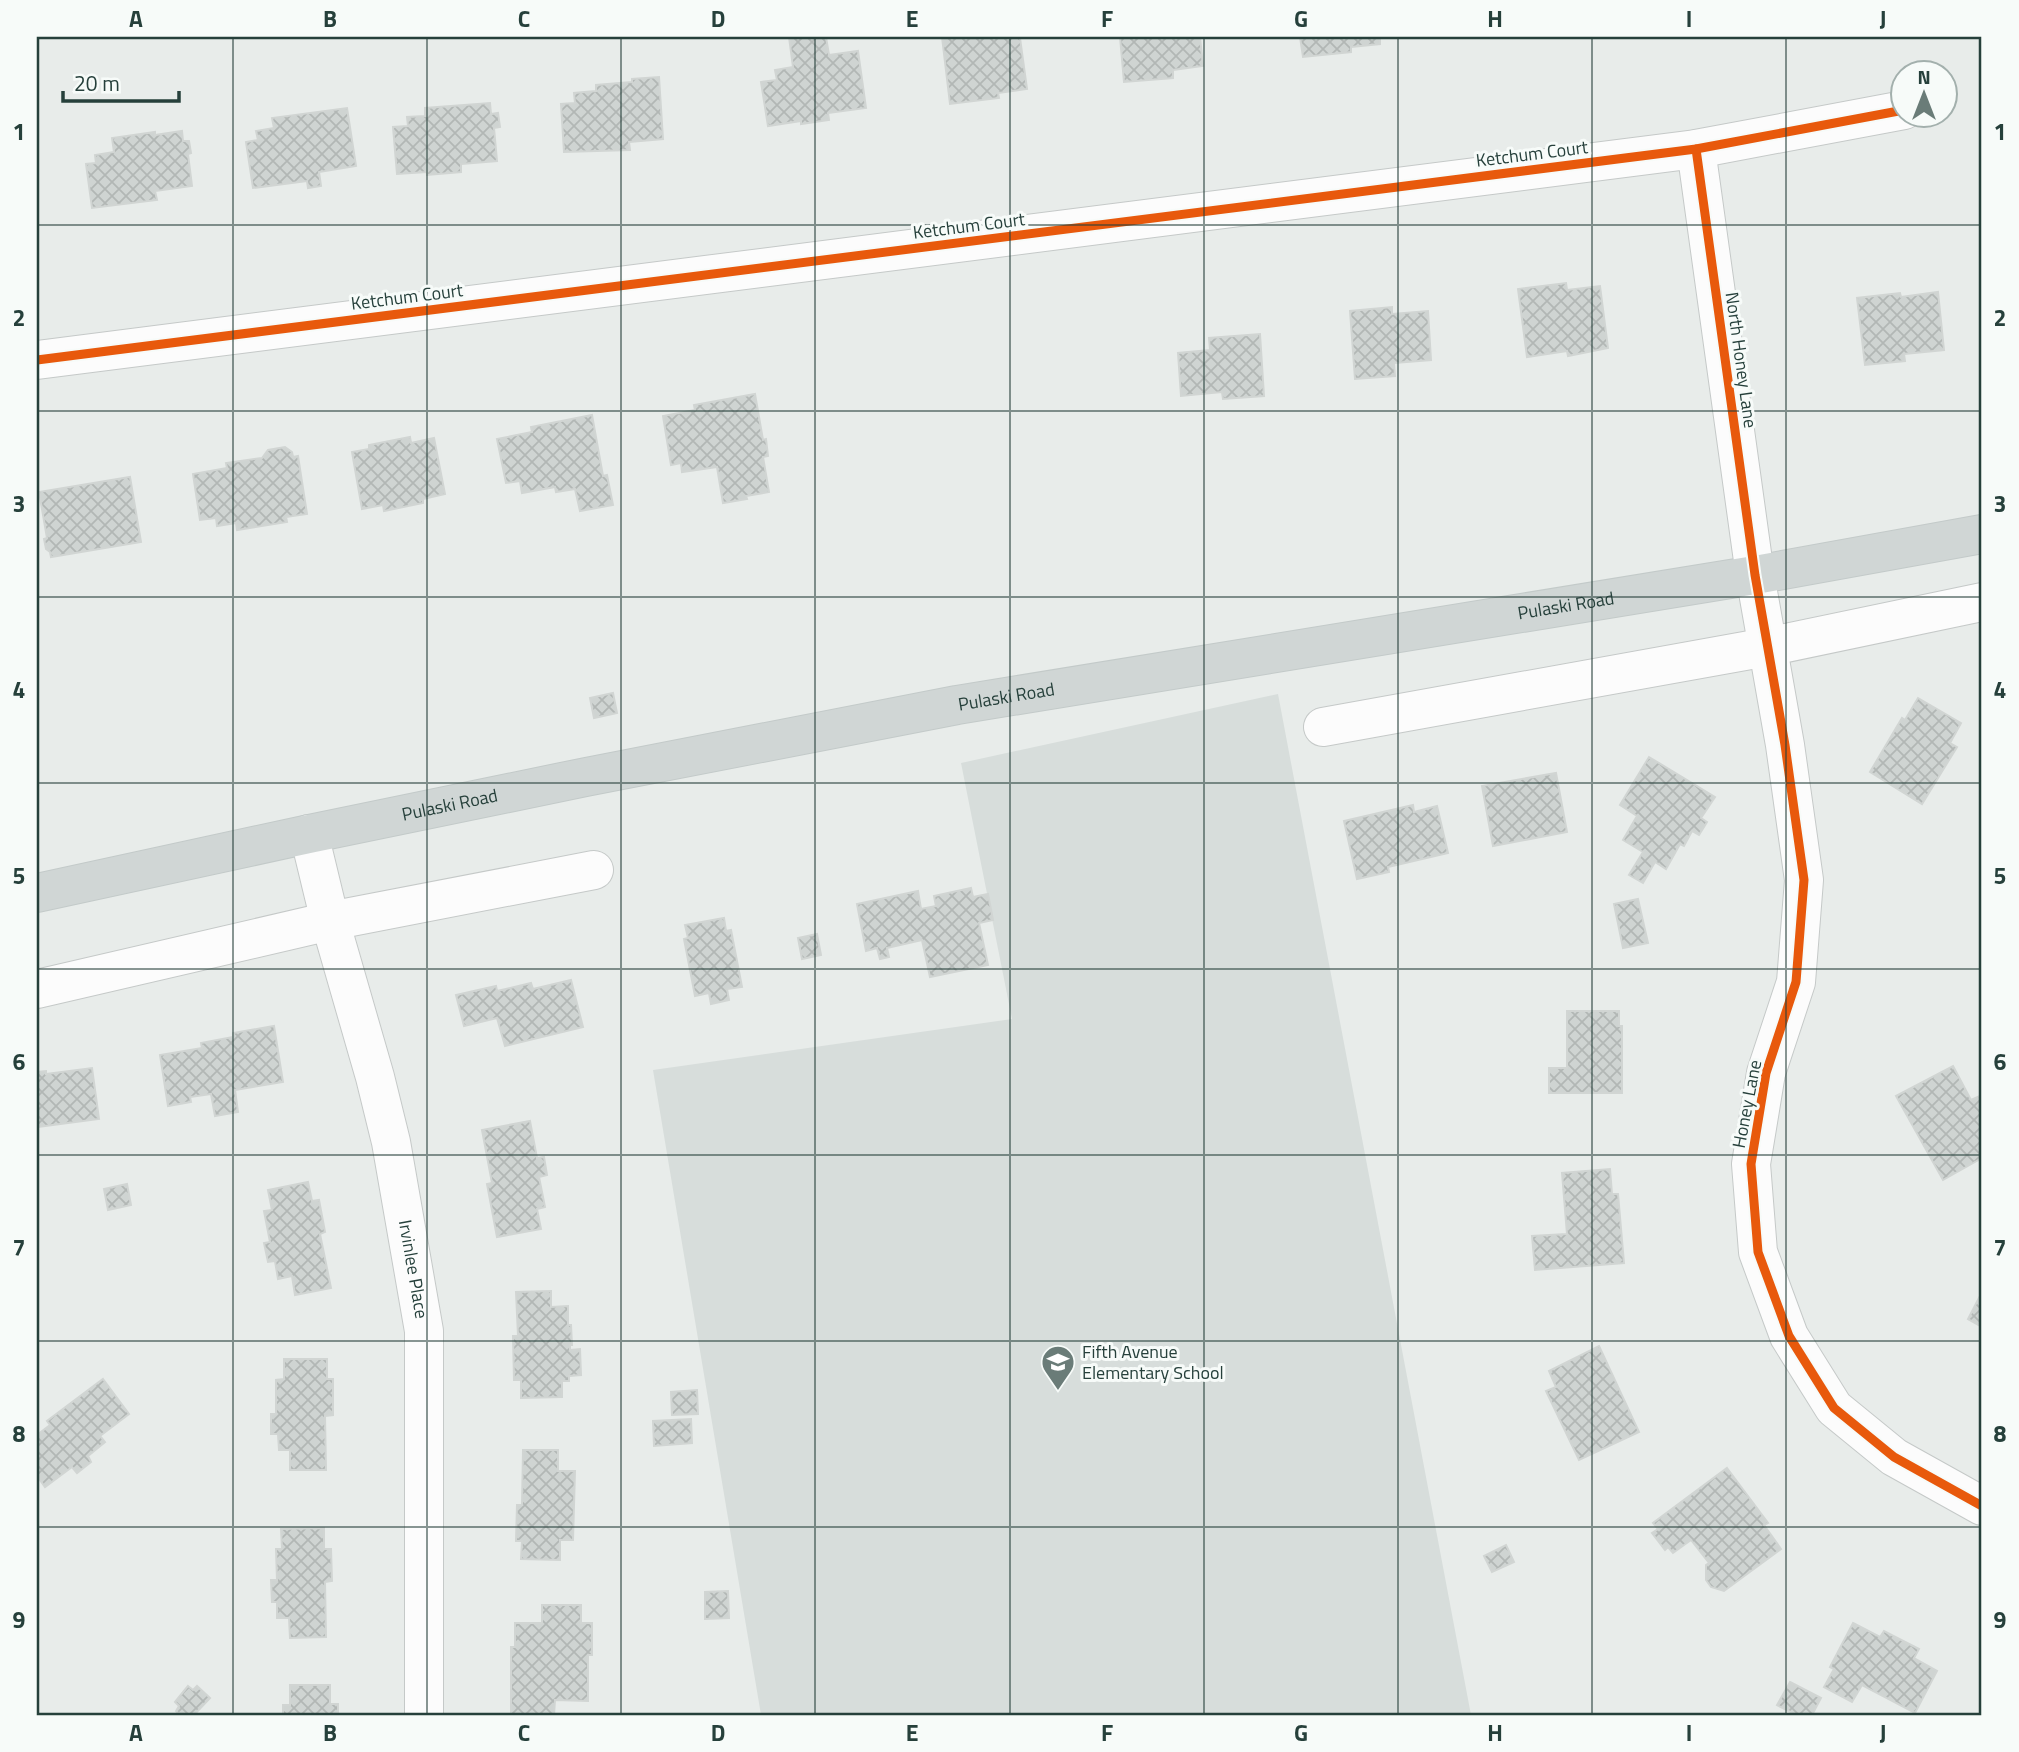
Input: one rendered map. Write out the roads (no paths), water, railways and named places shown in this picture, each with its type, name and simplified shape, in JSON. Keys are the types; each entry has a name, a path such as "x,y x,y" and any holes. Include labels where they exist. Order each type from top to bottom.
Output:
{"main road":[{"name":"Pulaski Road","path":"37,893 586,777 957,705 1755,575 1982,534"}],"street":[{"name":"Ketchum Court","path":"37,360 1696,149 1890,112"},
{"name":"North Honey Lane","path":"1696,149 1755,575"},
{"name":"Honey Lane","path":"1755,575 1785,745 1804,880 1797,982 1766,1073 1751,1164 1758,1252 1789,1336 1834,1408 1894,1457 1982,1506"},
{"path":"1323,727 1767,647 1982,602"},
{"name":"Irvinlee Place","path":"309,834 391,1142 424,1331 424,1715"},
{"path":"37,989 330,921 594,870"}],"place":[{"name":"Fifth Avenue Elementary School","path":"1058,1392"}]}
